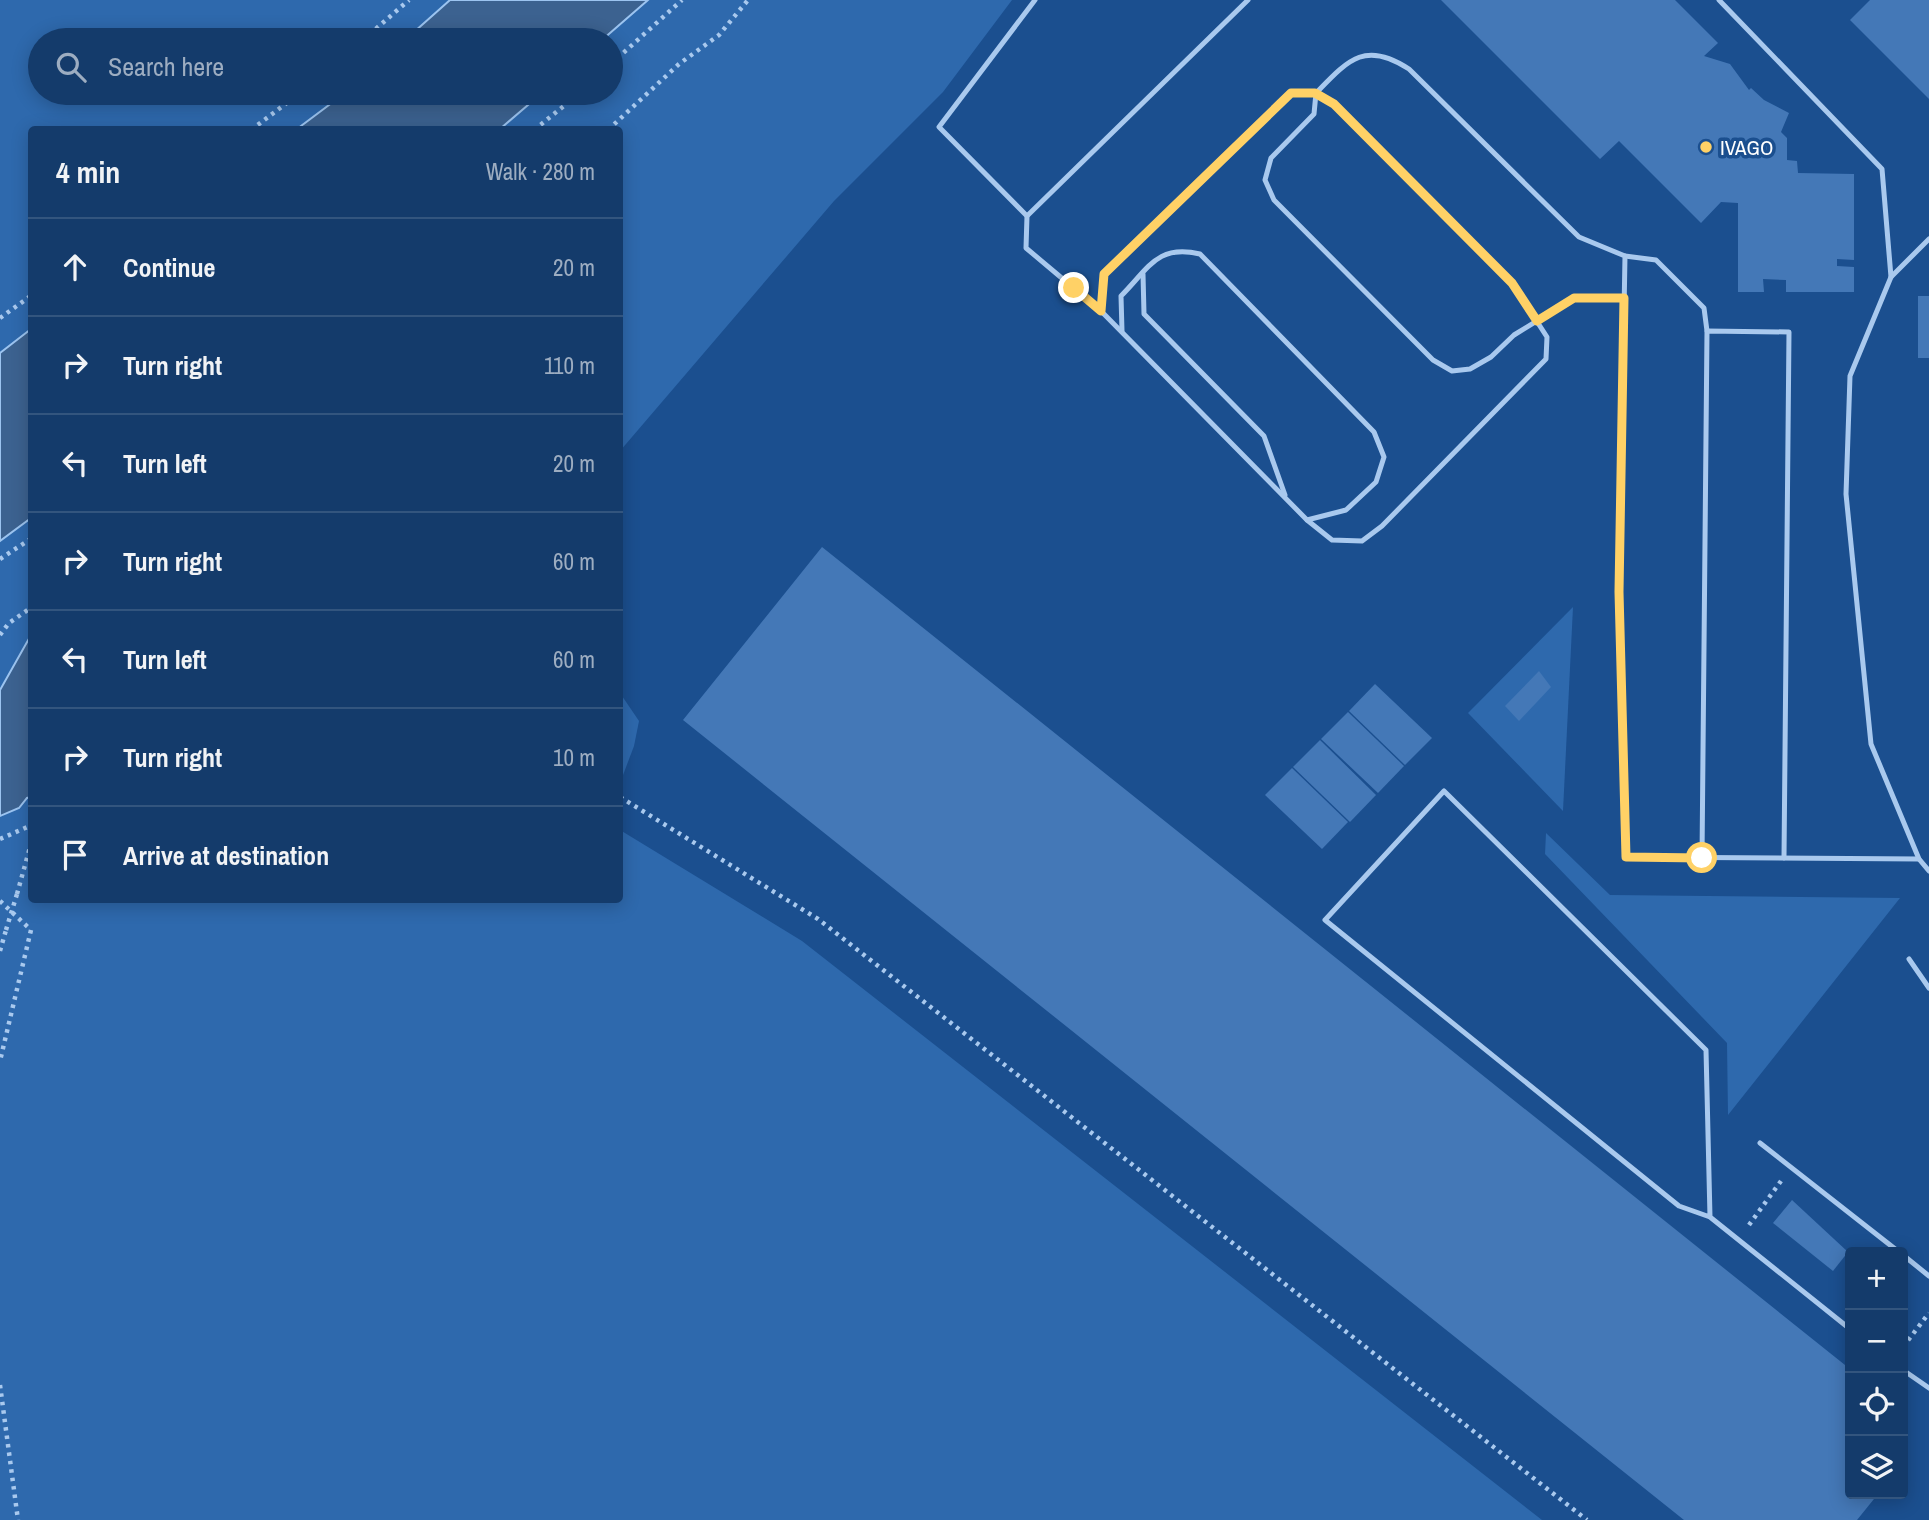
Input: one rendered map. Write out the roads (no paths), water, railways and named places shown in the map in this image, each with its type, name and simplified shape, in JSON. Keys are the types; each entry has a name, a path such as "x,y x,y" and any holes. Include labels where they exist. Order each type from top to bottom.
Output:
{"lane":[{"path":"1027,216 939,127 1035,0"},
{"path":"1101,311 1104,274 1291,93 1315,93 1334,104 1512,283 1547,337 1546,359 1382,526 1362,541 1332,540 1307,520 1101,311 1026,248 1027,216 1248,0"},
{"path":"1719,0 1882,169 1891,277"},
{"path":"1624,298 1574,298 1514,335 1491,357 1470,369 1452,371 1433,360 1274,200 1265,180 1271,158 1314,114 1315,93 1353,58 1371,53 1389,56 1409,69 1579,237 1625,256 1656,260 1704,308 1707,331 1702,858"},
{"path":"1929,239 1891,277 1850,376 1846,494 1871,744 1919,859 1929,871"},
{"path":"1122,332 1121,296 1164,253 1181,250 1200,254 1374,432 1384,457 1376,482 1346,510 1307,520"},
{"path":"1625,256 1619,592 1626,857 1919,859"},
{"path":"1143,274 1144,314 1264,436 1286,499"},
{"path":"1707,331 1789,332 1784,858"},
{"path":"1710,1217 1706,1050 1444,791 1325,920 1679,1206 1710,1217 1845,1325"},
{"path":"1909,959 1929,988"},
{"path":"1760,1143 1892,1247"},
{"path":"1908,1260 1929,1276"},
{"path":"1907,1373 1929,1388"}],"place":[{"name":"IVAGO","path":"1706,147"}]}
